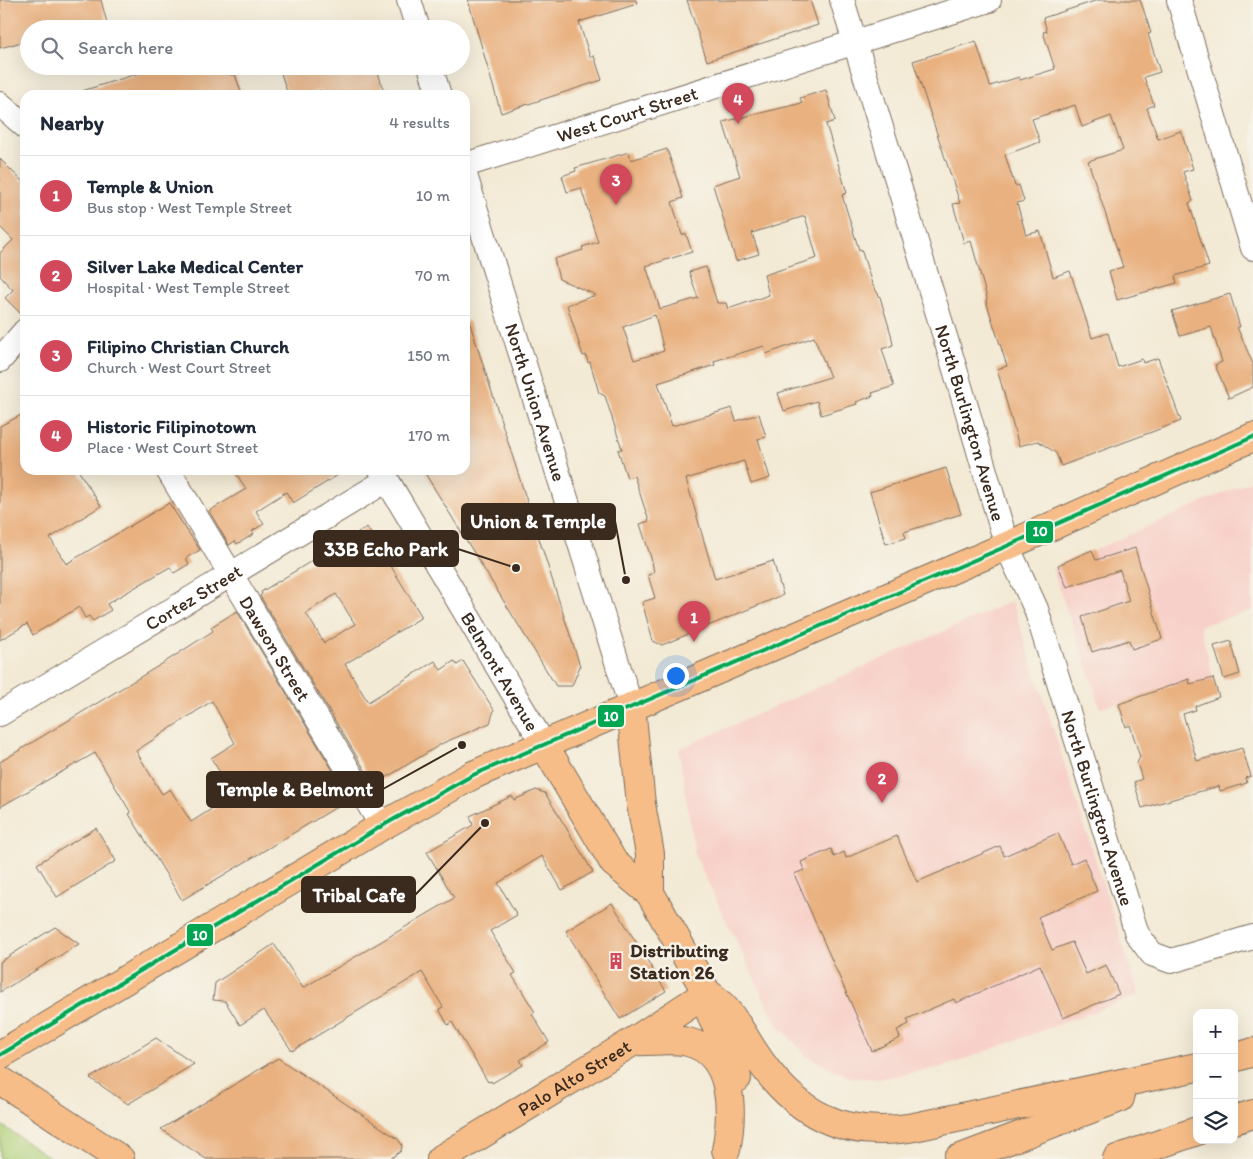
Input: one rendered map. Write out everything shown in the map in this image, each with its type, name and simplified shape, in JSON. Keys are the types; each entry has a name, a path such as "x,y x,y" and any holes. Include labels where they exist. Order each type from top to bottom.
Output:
{"main road":[{"path":"0,1056 382,826 473,775 1007,546 1253,437"},
{"name":"North Union Avenue","path":"631,707 642,804 650,854 650,894"},
{"name":"Belmont Avenue","path":"544,745 614,864 650,894 706,993"},
{"path":"706,993 721,1003 768,1073 802,1107 845,1127 869,1131 895,1131 1193,1067"},
{"path":"706,993 709,1009 731,1053 736,1074 737,1096 734,1121 724,1155"},
{"name":"Palo Alto Street","path":"441,1159 634,1042 706,993"},
{"path":"634,1042 671,1040 689,1043 706,1051 718,1064 726,1080 731,1104 730,1128 724,1155"},
{"path":"1238,1057 1253,1052"},
{"path":"958,1159 1070,1116 1193,1072"},
{"path":"0,1080 120,1159"},
{"path":"1238,1119 1253,1114"},
{"path":"1117,1159 1193,1133"}],"street":[{"path":"409,0 415,20"},
{"name":"North Burlington Avenue","path":"842,0 1007,546 1036,609 1137,934 1152,954 1171,961 1253,937"},
{"name":"West Court Street","path":"470,163 988,0"},
{"path":"1179,0 1253,248"},
{"path":"433,75 437,90"},
{"path":"0,104 20,122"},
{"name":"North Union Avenue","path":"470,191 631,707"},
{"path":"0,360 20,338"},
{"name":"Dawson Street","path":"171,475 382,826"},
{"name":"Cortez Street","path":"0,714 230,575 384,475"},
{"name":"Belmont Avenue","path":"384,475 544,745"}],"shaded area":[{"path":"1253,480 1253,610 1200,626 1213,678 1100,708 1084,657 1052,569"},
{"path":"1012,601 1139,995 943,1067 879,1079 849,1077 806,1056 776,1023 695,856 679,749"}],"green space":[{"path":"0,1124 52,1159 0,1159"}],"building":[{"path":"0,0 101,0 106,20 20,20 20,42 0,48"},
{"path":"468,0 636,0 637,4 579,22 590,57 594,56 602,80 501,113"},
{"path":"687,0 810,0 818,25 707,61"},
{"path":"1098,0 1140,0 1151,33 1148,34 1160,72 1144,77 1154,105 1147,108 1158,139 1181,131 1193,169 1183,172 1193,201 1189,203 1209,266 1175,276 1177,283 1117,300 1109,271 1123,267 1088,161 1123,150 1111,116 1082,127 1075,105 1032,119 1040,142 1005,155 1015,186 1019,185 1024,201 1017,203 1026,235 1040,231 1053,277 1070,271 1092,338 1108,333 1118,367 1142,359 1143,363 1158,358 1181,421 1061,466 1056,453 1038,441 1019,446 997,369 1007,366 986,301 987,298 971,241 964,243 953,204 960,203 913,61 976,41 990,86 1019,77 1020,80 1055,69 1043,32 1047,31 1043,18"},
{"path":"133,75 235,75 240,90 85,90"},
{"path":"282,75 379,75 383,90 321,90 286,90"},
{"path":"826,90 835,121 826,124 847,193 842,195 859,250 861,249 872,284 880,297 891,334 893,345 882,349 894,386 872,393 873,396 856,402 857,404 821,415 817,401 784,411 778,393 830,377 814,337 766,354 764,346 714,361 715,365 658,383 672,426 732,408 736,421 759,414 766,437 758,439 770,478 751,484 744,461 686,479 715,579 773,561 783,595 662,645 653,641 642,602 655,598 648,575 654,573 652,561 640,524 649,521 634,476 627,478 618,450 622,449 605,396 599,393 590,362 588,363 586,355 583,356 567,305 596,295 559,279 554,259 583,250 582,247 598,242 581,188 567,192 562,176 576,171 575,168 629,152 631,160 667,149 683,198 672,202 682,235 686,234 692,252 646,266 660,309 698,298 689,272 706,267 717,303 726,303 728,309 769,295 764,275 817,258 805,216 752,233 759,254 736,261 713,185 740,176 723,122 802,103 800,98","holes":["655,315 664,351 634,360 623,327"]},
{"path":"0,159 20,179 20,313 5,298 13,290 0,276 0,253 13,240 0,227"},
{"path":"1230,294 1240,327 1237,327 1253,364 1253,387 1229,398 1215,365 1222,362 1211,327 1180,336 1172,311"},
{"path":"470,324 580,666 572,686 556,686 426,475 470,475"},
{"path":"20,416 20,475 81,475 101,506 50,538 66,564 169,503 200,550 186,558 189,564 174,573 170,567 110,602 107,604 111,610 93,621 89,616 85,618 79,607 33,635 27,624 0,640 0,426"},
{"path":"946,468 961,514 904,532 906,538 886,544 870,492"},
{"path":"237,475 338,475 293,503 286,492 256,511 264,524 252,531 254,534 237,544 235,541 229,545 209,511 246,489"},
{"path":"367,527 422,617 345,664 368,702 435,661 441,670 454,661 457,665 463,661 494,710 490,723 443,743 374,785 260,596 261,592","holes":["336,594 355,624 324,643 306,613"]},
{"path":"1135,548 1162,639 1132,649 1129,640 1092,652 1082,617 1129,601 1120,570 1067,587 1058,565 1092,550 1096,560"},
{"path":"237,611 350,799 182,900 129,814 131,813 95,753 0,807 0,762 165,662 213,631 211,627","holes":["212,701 235,743 211,758 234,795 191,822 170,789 162,794 136,751"]},
{"path":"1231,641 1240,674 1224,679 1214,646"},
{"path":"1213,678 1219,697 1195,706 1196,710 1183,714 1197,761 1242,748 1251,776 1245,778 1247,783 1220,791 1219,786 1142,808 1134,782 1142,779 1137,763 1140,757 1130,725 1126,727 1119,704 1189,679 1190,684"},
{"path":"536,790 545,793 593,872 562,890 542,856 498,883 517,915 490,931 516,973 512,975 535,1012 532,1014 549,1042 520,1060 523,1065 492,1083 491,1081 488,1082 452,1022 448,1025 439,1009 443,1007 422,972 292,1051 264,1010 240,1025 225,1001 213,1000 215,983 274,944 303,988 454,898 427,852 473,825 470,816 512,796 514,800"},
{"path":"96,828 116,861 57,897 37,864"},
{"path":"1058,833 1071,864 1084,858 1097,891 1038,917 1052,950 1072,942 1086,974 1106,965 1119,994 1063,1018 1040,965 956,1003 954,999 907,1019 909,1024 897,1030 900,1038 872,1051 794,874 804,870 801,862 831,849 834,857 844,852 846,858 897,836 917,882 1000,846 1004,856"},
{"name":"Distributing Station 26","path":"612,903 666,991 620,1019 566,931"},
{"path":"55,927 79,944 0,992 0,962"},
{"path":"156,1038 194,1064 128,1104 90,1078"},
{"path":"278,1058 398,1139 402,1145 401,1151 390,1159 206,1159 161,1129"}],"transit line":[{"name":"10","path":"0,1055 382,826 473,775 1007,546 1253,437"}],"place":[{"name":"Historic Filipinotown","path":"738,124"},
{"name":"Filipino Christian Church","path":"616,205"},
{"name":"33B Echo Park","path":"516,568"},
{"name":"Union & Temple","path":"626,580"},
{"name":"Temple & Union","path":"694,642"},
{"name":"Temple & Belmont","path":"462,745"},
{"name":"Silver Lake Medical Center","path":"882,803"},
{"name":"Tribal Cafe","path":"485,823"},
{"name":"Distributing Station 26","path":"616,961"}]}
